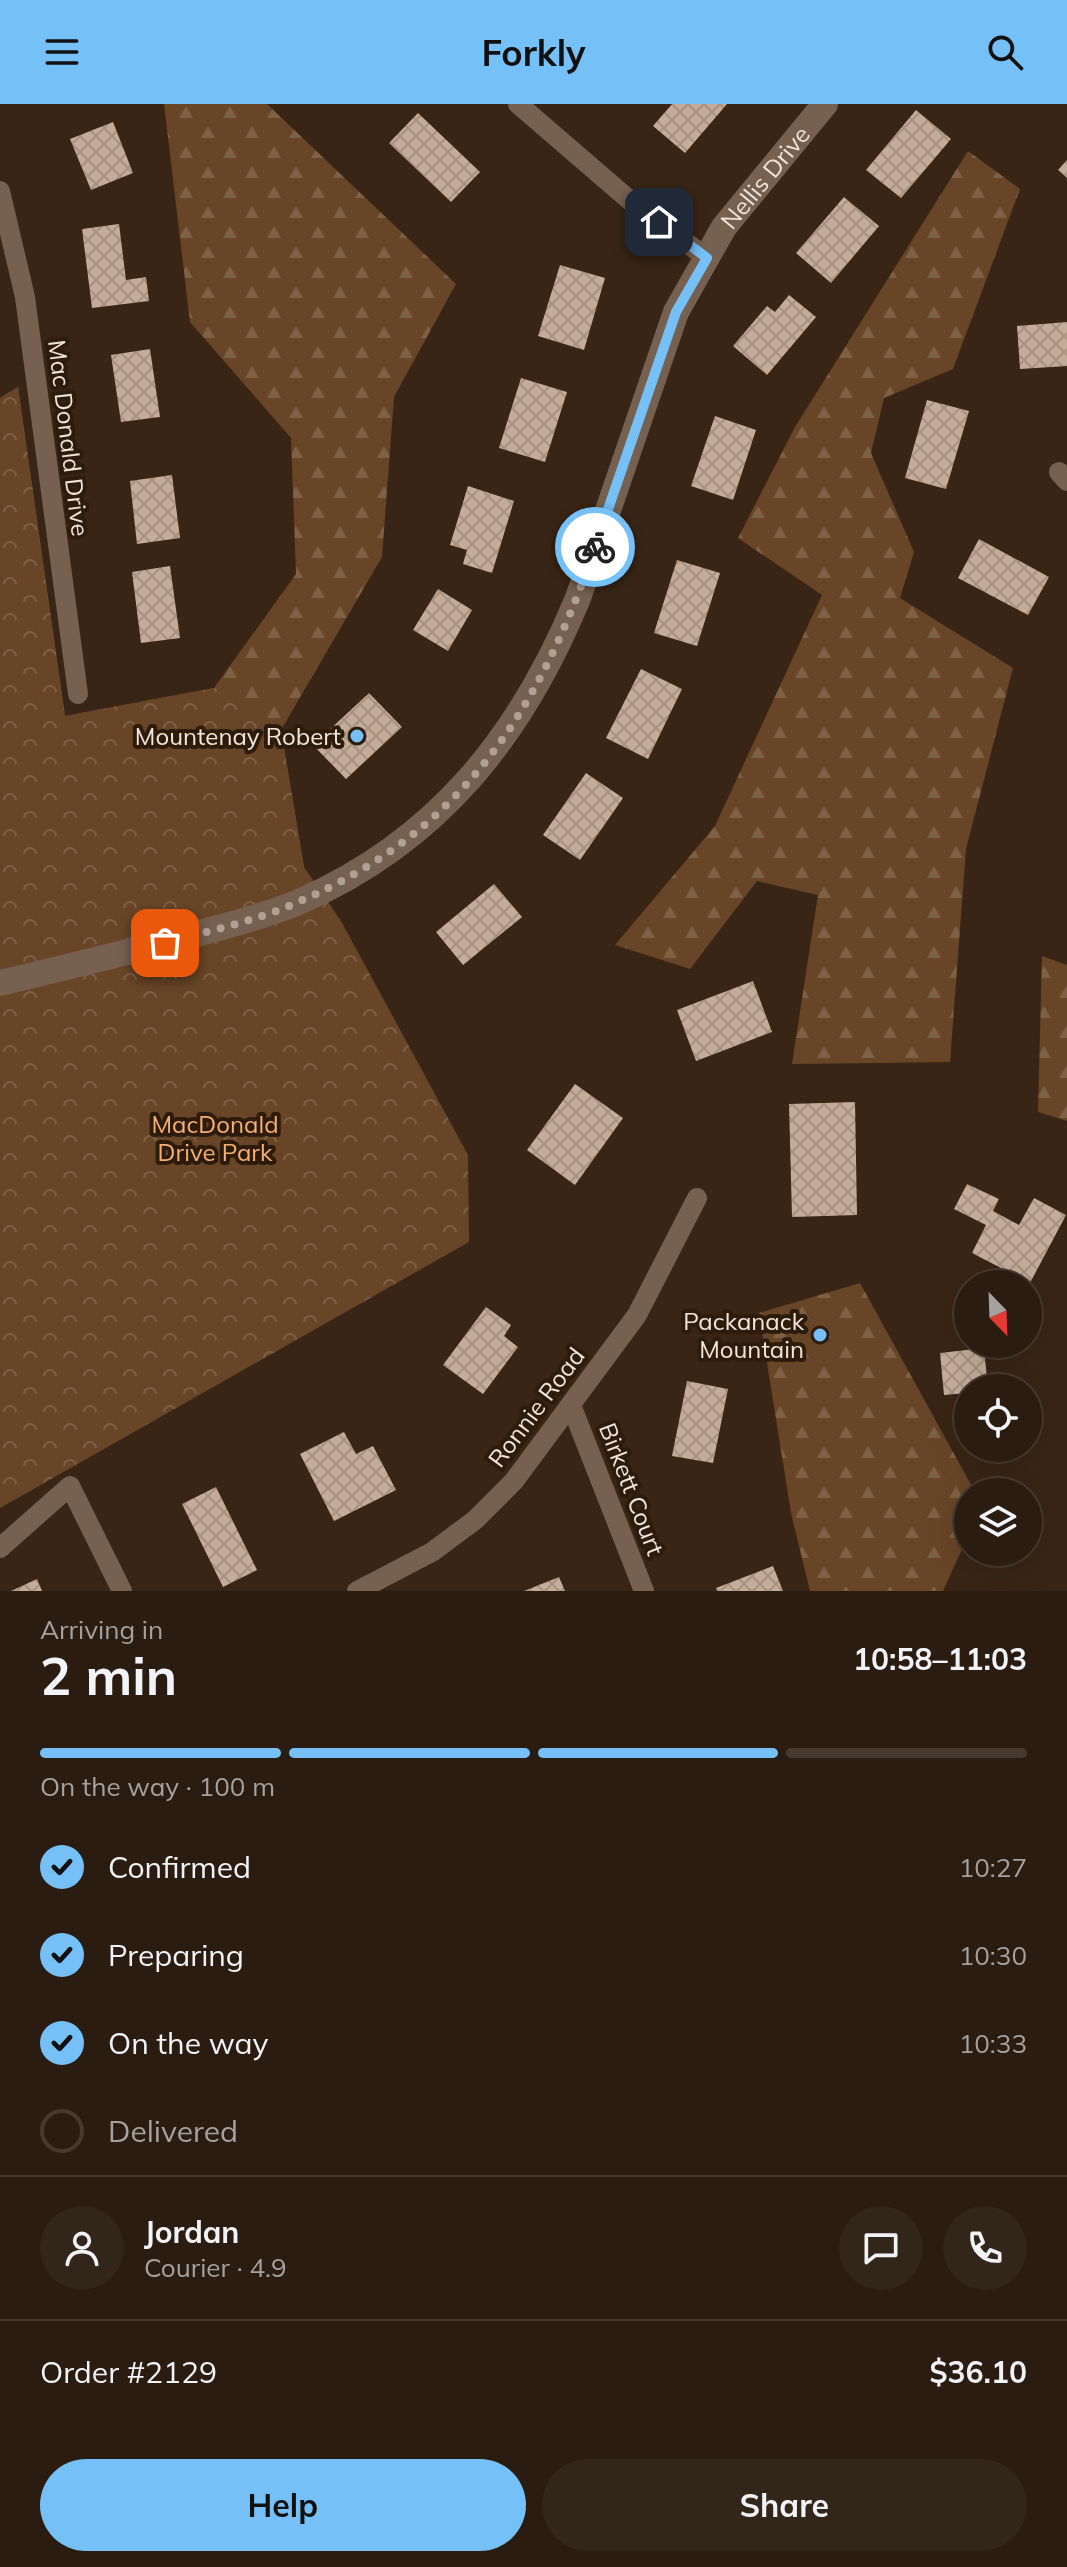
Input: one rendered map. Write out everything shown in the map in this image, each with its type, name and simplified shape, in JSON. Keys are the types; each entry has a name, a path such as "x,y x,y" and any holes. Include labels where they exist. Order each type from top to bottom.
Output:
{"street":[{"path":"518,104 634,204 707,258"},
{"name":"Nellis Drive","path":"0,983 110,958 247,920 296,903 369,866 401,843 471,779 523,709 560,641 578,598 676,312 724,227 825,104"},
{"name":"Mac Donald Drive","path":"0,191 25,297 78,694"},
{"name":"Ronnie Road","path":"357,1591 432,1552 475,1520 514,1481 637,1315 697,1198"},
{"name":"Birkett Court","path":"571,1405 644,1591"},
{"path":"0,1548 70,1486 122,1591"}],"green space":[{"path":"164,104 267,104 456,284 394,397 382,557 281,730 304,867 0,963 0,398 18,387 65,716 214,688 296,574 291,438 190,322"},
{"path":"968,151 1020,189 953,369 884,398 871,453 914,552 900,598 1013,668 966,849 950,1062 792,1064 818,895 757,881 690,969 615,945 715,826 822,595 738,538 795,427"},
{"name":"MacDonald Drive Park","path":"18,387 65,716 214,688 281,730 304,867 341,921 468,1155 469,1242 0,1508 0,398"},
{"path":"1042,956 1067,965 1067,1121 1038,1112"},
{"path":"860,1283 954,1454 954,1462 958,1462 967,1478 954,1478 954,1566 943,1591 810,1591 791,1513 759,1313"}],"building":[{"path":"672,104 727,104 685,153 653,126"},
{"path":"916,110 951,139 901,198 866,170"},
{"path":"418,113 480,172 451,202 389,143"},
{"path":"113,122 133,173 91,190 70,139"},
{"path":"1067,160 1067,178 1058,170"},
{"path":"844,197 879,226 831,283 796,253"},
{"path":"119,224 126,280 146,277 149,301 92,308 82,229"},
{"path":"560,265 605,278 584,350 538,336"},
{"path":"789,295 816,317 767,375 733,346 767,306 775,312"},
{"path":"1067,322 1067,366 1020,369 1017,326"},
{"path":"150,349 160,417 121,422 111,355"},
{"path":"521,378 567,392 545,462 499,448"},
{"path":"927,400 969,411 946,489 905,478"},
{"path":"715,416 756,430 733,500 691,486"},
{"path":"172,475 180,538 137,544 130,481"},
{"path":"468,486 514,501 492,573 463,564 467,550 450,545"},
{"path":"979,539 1049,577 1028,615 958,578"},
{"path":"677,560 720,573 697,646 654,633"},
{"path":"170,566 180,638 141,643 132,572"},
{"path":"438,589 472,610 448,651 413,630"},
{"path":"641,669 682,689 648,759 606,738"},
{"name":"Mountenay Robert","path":"369,693 402,727 346,779 313,745"},
{"path":"586,773 623,798 580,860 543,835"},
{"path":"494,884 522,917 463,965 436,932"},
{"path":"753,981 772,1032 696,1061 677,1010"},
{"path":"575,1084 623,1118 575,1185 527,1150"},
{"path":"855,1102 857,1215 792,1217 789,1104"},
{"path":"967,1184 999,1199 993,1211 1019,1225 1034,1198 1066,1215 1037,1270 1005,1270 972,1253 986,1225 954,1209"},
{"path":"486,1307 511,1325 504,1336 518,1347 483,1394 443,1365"},
{"path":"954,1351 954,1358 985,1358 987,1374 954,1374 954,1394 944,1395 940,1353"},
{"path":"687,1381 728,1389 713,1463 672,1456"},
{"path":"344,1432 356,1454 373,1446 396,1490 334,1521 300,1454"},
{"path":"216,1487 257,1570 223,1587 182,1504"},
{"path":"773,1566 783,1591 717,1591 716,1588"},
{"path":"559,1577 565,1591 524,1591"},
{"path":"37,1579 42,1591 11,1591"}],"way so far":[{"path":"165,943 247,920 331,887 369,866 442,809 485,762 533,693 560,641 595,547"}],"place":[{"name":"Mountenay Robert","path":"357,736"},
{"name":"Packanack Mountain","path":"820,1335"}],"route":[{"path":"595,547 676,312 707,258 659,222"}]}
